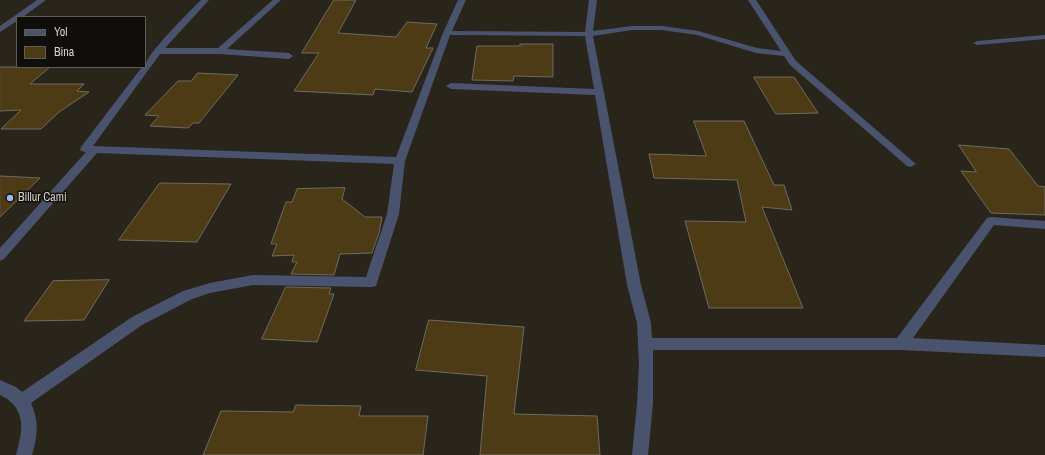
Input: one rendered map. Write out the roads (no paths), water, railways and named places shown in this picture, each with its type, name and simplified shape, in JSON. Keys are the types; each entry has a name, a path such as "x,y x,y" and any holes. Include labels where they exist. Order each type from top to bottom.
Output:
{"street":[{"path":"20,16 42,0"},
{"path":"146,67 158,51 205,0"},
{"path":"220,51 278,0"},
{"path":"22,401 137,321 188,295 210,288 253,280 371,282 393,214 400,161 447,33 462,0"},
{"path":"594,0 589,34 634,285 644,323 645,404 640,455"},
{"path":"752,0 786,54 804,74 911,164"},
{"path":"0,30 16,19"},
{"path":"447,33 589,34 632,28 675,29 710,36 756,50 786,54"},
{"path":"977,43 1045,37"},
{"path":"158,51 220,51 289,56"},
{"path":"145,68 85,149 400,161"},
{"path":"451,86 599,92"},
{"path":"0,256 95,149"},
{"path":"901,344 991,221 1045,225"},
{"path":"645,344 901,344 1045,351"},
{"path":"0,387 11,392 22,401 28,412 30,426 28,442 24,455"}],"place":[{"name":"Billur Cami","path":"10,198"}]}
